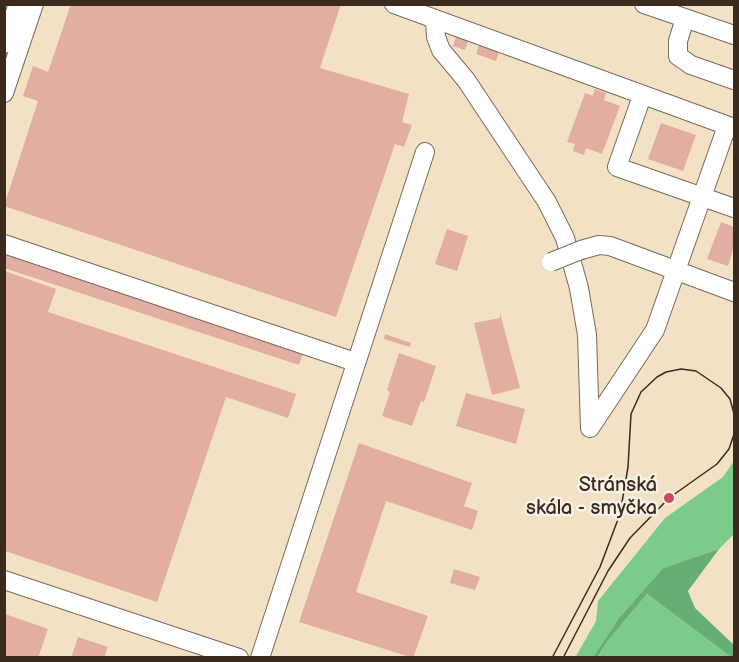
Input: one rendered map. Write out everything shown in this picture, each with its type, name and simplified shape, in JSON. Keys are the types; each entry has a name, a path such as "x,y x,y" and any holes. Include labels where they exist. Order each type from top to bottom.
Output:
{"lane":[{"path":"4,44 18,4"},
{"path":"4,93 34,4"},
{"path":"394,4 731,127 702,196 650,340 590,428 587,335 579,288 565,238 547,202 466,80 441,50 436,37 435,20"},
{"path":"644,4 735,35"},
{"path":"685,18 678,41 678,56 691,65 735,80"},
{"path":"642,96 617,167 735,208"},
{"path":"260,657 425,152"},
{"path":"4,243 355,362"},
{"path":"551,261 599,245 610,246 735,292"},
{"path":"4,580 239,657"}],"green space":[{"path":"734,461 734,534 719,549 663,568 619,618 593,657 575,658 596,621 598,601 665,518 723,477"},
{"path":"719,549 688,591 695,608 734,645 734,657 647,594 606,643 598,657 593,657 619,618 663,568"},
{"path":"647,594 731,657 598,658 606,643"}],"building":[{"path":"71,4 341,4 320,68 409,94 402,122 412,125 404,147 395,144 336,317 4,206 38,101 23,96 33,66 48,72"},
{"path":"456,37 468,41 465,50 453,46"},
{"path":"479,45 499,52 496,61 476,54"},
{"path":"595,89 606,93 604,100 620,106 602,154 586,148 584,155 573,151 575,144 567,142 585,93 593,96"},
{"path":"661,123 696,135 683,171 648,159"},
{"path":"721,222 734,227 734,246 728,266 707,259"},
{"path":"447,229 468,236 457,271 435,264"},
{"path":"4,250 304,350 299,365 4,268"},
{"path":"5,271 56,289 48,312 296,394 288,418 226,397 157,602 5,551"},
{"path":"500,313 520,388 492,395 474,323 500,318"},
{"path":"385,334 411,343 410,347 384,339"},
{"path":"399,353 436,366 424,402 421,401 412,426 382,416 390,392 387,390"},
{"path":"466,393 525,409 516,444 456,426"},
{"path":"359,443 472,483 464,506 478,511 472,530 386,501 356,592 428,616 413,658 299,622"},
{"path":"454,569 480,577 475,590 450,583"},
{"path":"5,614 48,629 38,658 5,658"},
{"path":"78,637 108,647 104,658 71,658"}],"tram line":[{"path":"552,658 600,567 620,514 628,467 631,414 641,392 666,372 681,369 696,371 721,388 730,399 734,414"},
{"path":"563,658 608,571 630,538 669,498 717,464 729,449 734,434"}],"place":[{"name":"Stránská skála - smyčka","path":"669,498"}]}
